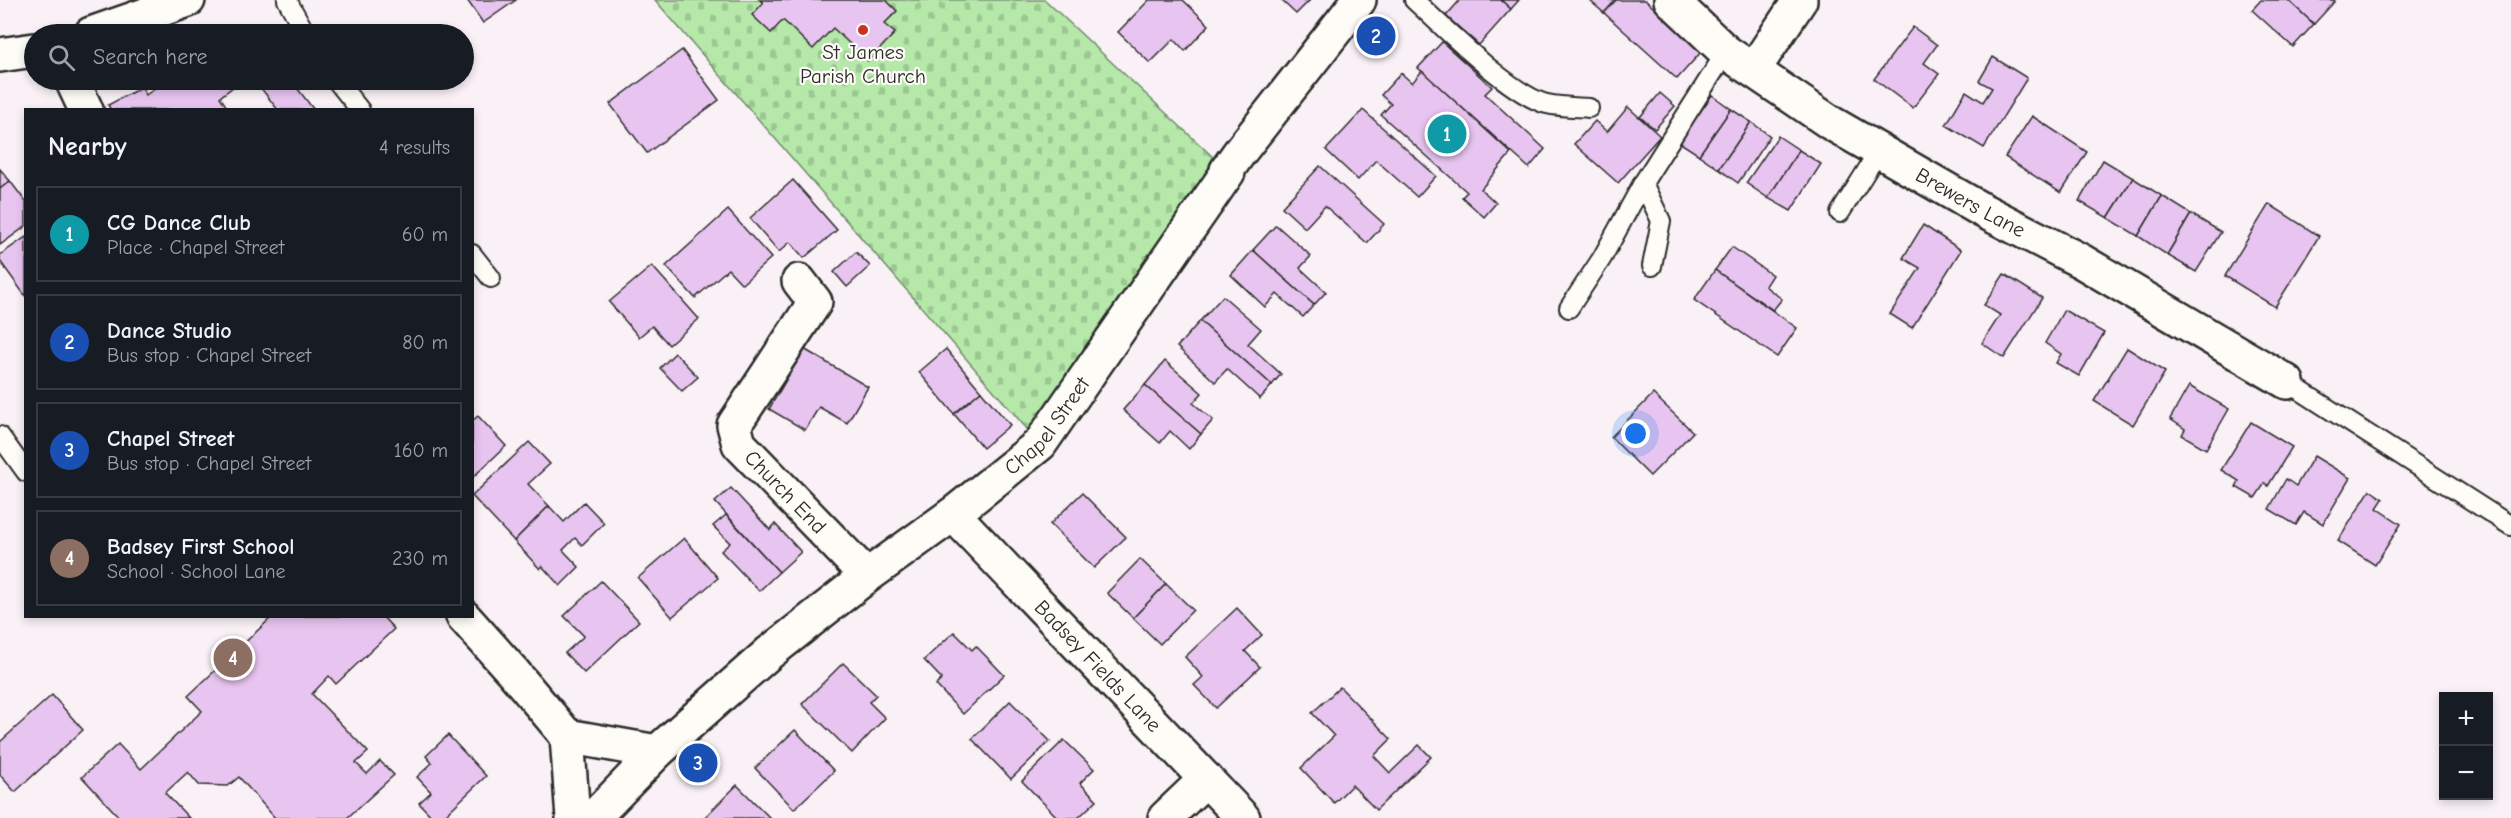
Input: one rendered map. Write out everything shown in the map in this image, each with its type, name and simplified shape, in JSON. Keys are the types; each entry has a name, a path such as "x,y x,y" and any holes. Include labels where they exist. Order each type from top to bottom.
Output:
{"street":[{"path":"120,24 188,0"},
{"name":"Chapel Street","path":"593,818 657,752 769,653 867,576 953,514 1040,444 1228,172 1227,170 1359,0"},
{"name":"Brewers Lane","path":"1671,0 1726,52 1831,123 1982,210 2081,261 2287,382"},
{"path":"1754,69 1800,0"},
{"path":"0,55 24,51"},
{"path":"77,90 85,108"},
{"name":"Church End","path":"799,280 815,302 734,425 739,444 867,576"},
{"name":"Badsey Fields Lane","path":"953,514 1243,818"},
{"path":"465,618 567,736 573,818"},
{"path":"567,736 657,752"},
{"path":"1165,818 1206,779"}],"lane":[{"path":"287,0 300,24"},
{"path":"1414,0 1467,49 1521,92 1546,104 1589,108"},
{"path":"1569,308 1602,258 1643,183 1726,52"},
{"path":"344,90 358,108"},
{"path":"1840,213 1879,151"},
{"path":"1643,183 1661,221 1652,267"},
{"path":"474,257 491,278"},
{"path":"2287,382 2511,526"},
{"path":"0,436 24,469"}],"green space":[{"path":"655,0 1045,0 1227,170 1040,444"}],"building":[{"path":"467,0 516,0 483,23"},
{"name":"St James Parish Church","path":"760,0 886,0 897,11 884,24 895,33 868,61 833,28 813,49 783,20 771,33 752,15 763,3"},
{"path":"1149,0 1183,0 1209,25 1185,51 1174,39 1150,63 1118,32"},
{"path":"1281,0 1310,0 1296,14"},
{"path":"1460,0 1501,0 1511,9 1479,45 1446,16"},
{"path":"1501,0 1519,0 1511,9"},
{"path":"1589,0 1616,0 1604,13"},
{"path":"1616,0 1645,0 1702,51 1677,79 1604,13"},
{"path":"2261,0 2288,0 2314,24 2293,47 2252,10"},
{"path":"2288,0 2333,0 2335,1 2314,24"},
{"path":"1913,27 1937,45 1924,63 1939,74 1913,108 1874,79"},
{"path":"1442,42 1492,87 1485,94 1545,149 1529,168 1418,68"},
{"path":"682,50 719,100 647,153 610,104"},
{"path":"1993,57 2027,78 1984,148 1946,125 1966,91 1983,102 1992,88 1979,81"},
{"path":"1422,71 1511,153 1481,189 1496,203 1484,217 1462,197 1467,192 1381,115 1391,104 1381,95 1401,73 1412,83"},
{"path":"136,90 144,90 146,95 153,90 229,90 220,97 228,108 110,108 108,105"},
{"path":"262,90 299,90 312,108 276,108"},
{"path":"1660,93 1675,106 1655,129 1640,117"},
{"path":"1712,95 1731,109 1699,155 1679,142"},
{"path":"1628,107 1660,136 1618,183 1574,144 1595,121 1607,132"},
{"path":"1731,109 1751,122 1719,169 1699,155"},
{"path":"1363,110 1436,176 1417,197 1376,160 1358,180 1326,150"},
{"path":"2032,116 2087,152 2061,193 2005,157"},
{"path":"1751,122 1770,136 1738,183 1719,169"},
{"path":"1778,136 1799,150 1768,198 1746,183"},
{"path":"1799,150 1821,164 1791,211 1768,198"},
{"path":"2103,160 2133,178 2108,218 2079,201"},
{"path":"1320,166 1384,224 1367,243 1325,206 1305,228 1282,207"},
{"path":"0,169 10,181 0,189"},
{"path":"2133,178 2162,196 2138,236 2108,218"},
{"path":"793,180 837,230 804,258 790,242 779,252 750,218"},
{"path":"10,181 24,199 24,227 0,245 0,189"},
{"path":"2162,196 2191,214 2167,255 2138,236"},
{"path":"2269,204 2319,236 2275,307 2225,276"},
{"path":"728,210 771,258 742,284 728,269 695,298 666,266"},
{"path":"2191,214 2221,232 2196,272 2167,255"},
{"path":"1276,225 1311,256 1300,268 1326,292 1314,305 1253,250"},
{"path":"1923,225 1961,250 1912,328 1890,314 1920,268 1903,258"},
{"path":"24,238 24,294 0,261 0,255"},
{"path":"1732,247 1772,275 1765,286 1782,299 1773,310 1715,270"},
{"path":"1253,250 1314,305 1303,317 1277,294 1265,307 1231,275"},
{"path":"856,252 870,266 847,287 834,272"},
{"path":"652,266 699,319 669,345 652,326 639,337 609,302"},
{"path":"1715,270 1797,328 1777,357 1694,300"},
{"path":"2004,274 2042,298 2004,358 1982,343 2000,315 1984,305"},
{"path":"1223,296 1261,329 1248,344 1281,374 1272,385 1200,321"},
{"path":"2064,310 2104,333 2079,376 2056,363 2061,354 2045,343"},
{"path":"1200,321 1272,385 1260,399 1227,369 1215,382 1177,347"},
{"path":"2127,348 2165,372 2133,425 2094,401"},
{"path":"804,349 868,387 847,423 819,407 805,430 769,409"},
{"path":"946,349 981,391 954,414 919,372"},
{"path":"675,353 698,377 682,391 660,368"},
{"path":"1165,361 1202,393 1193,403 1213,420 1201,434 1145,385"},
{"path":"1145,385 1201,434 1189,449 1170,431 1160,443 1123,410"},
{"path":"2189,386 2229,409 2206,449 2182,435 2185,429 2170,419"},
{"path":"981,391 1010,425 983,448 954,414"},
{"path":"1653,394 1693,432 1650,476 1611,437"},
{"path":"478,416 506,446 474,476 474,419"},
{"path":"2251,422 2292,447 2268,486 2265,483 2255,498 2236,487 2239,481 2221,470"},
{"path":"529,442 550,464 528,484 549,506 514,541 474,498 474,494"},
{"path":"2314,456 2350,478 2323,524 2304,512 2296,525 2269,509 2286,479 2296,486"},
{"path":"731,488 770,530 775,524 801,552 779,572 715,502"},
{"path":"2370,490 2383,499 2377,508 2401,524 2375,565 2338,541"},
{"path":"1082,493 1126,537 1094,568 1050,524"},
{"path":"584,502 604,523 582,545 575,538 563,550 579,567 560,586 542,566 540,569 514,541 549,506 564,522"},
{"path":"726,515 779,572 759,591 721,551 730,543 713,526"},
{"path":"684,538 718,578 672,617 638,578"},
{"path":"1140,559 1166,584 1133,618 1107,593"},
{"path":"601,581 639,621 584,673 565,653 584,636 564,616"},
{"path":"1166,584 1193,610 1160,644 1133,618"},
{"path":"1237,608 1262,635 1245,651 1260,667 1216,708 1194,685 1203,677 1185,657"},
{"path":"271,618 384,618 394,629 336,684 329,676 312,694 368,752 356,763 367,774 380,761 394,775 347,818 275,818 239,777 228,786 199,785 188,772 165,793 189,818 120,818 82,777 118,744 141,769 202,711 188,696"},
{"path":"954,632 972,650 976,646 1004,675 963,714 936,685 942,679 924,660"},
{"path":"843,663 876,695 869,702 885,718 852,753 802,704"},
{"path":"1340,687 1391,739 1374,756 1390,773 1419,745 1431,757 1376,810 1352,785 1334,803 1301,768 1334,736 1312,713"},
{"path":"52,695 83,730 15,792 0,775 0,742"},
{"path":"1010,701 1050,741 1011,779 972,739"},
{"path":"795,730 834,771 794,809 755,768"},
{"path":"448,735 486,776 442,818 433,818 419,803 431,792 417,777 432,763 426,756"},
{"path":"1064,740 1094,769 1080,783 1097,800 1078,818 1058,818 1022,781"},
{"path":"737,785 770,818 704,818"}],"place":[{"name":"St James Parish Church","path":"863,30"},
{"name":"Dance Studio","path":"1376,36"},
{"name":"CG Dance Club","path":"1447,134"},
{"name":"Badsey First School","path":"233,658"},
{"name":"Chapel Street","path":"698,763"}]}
